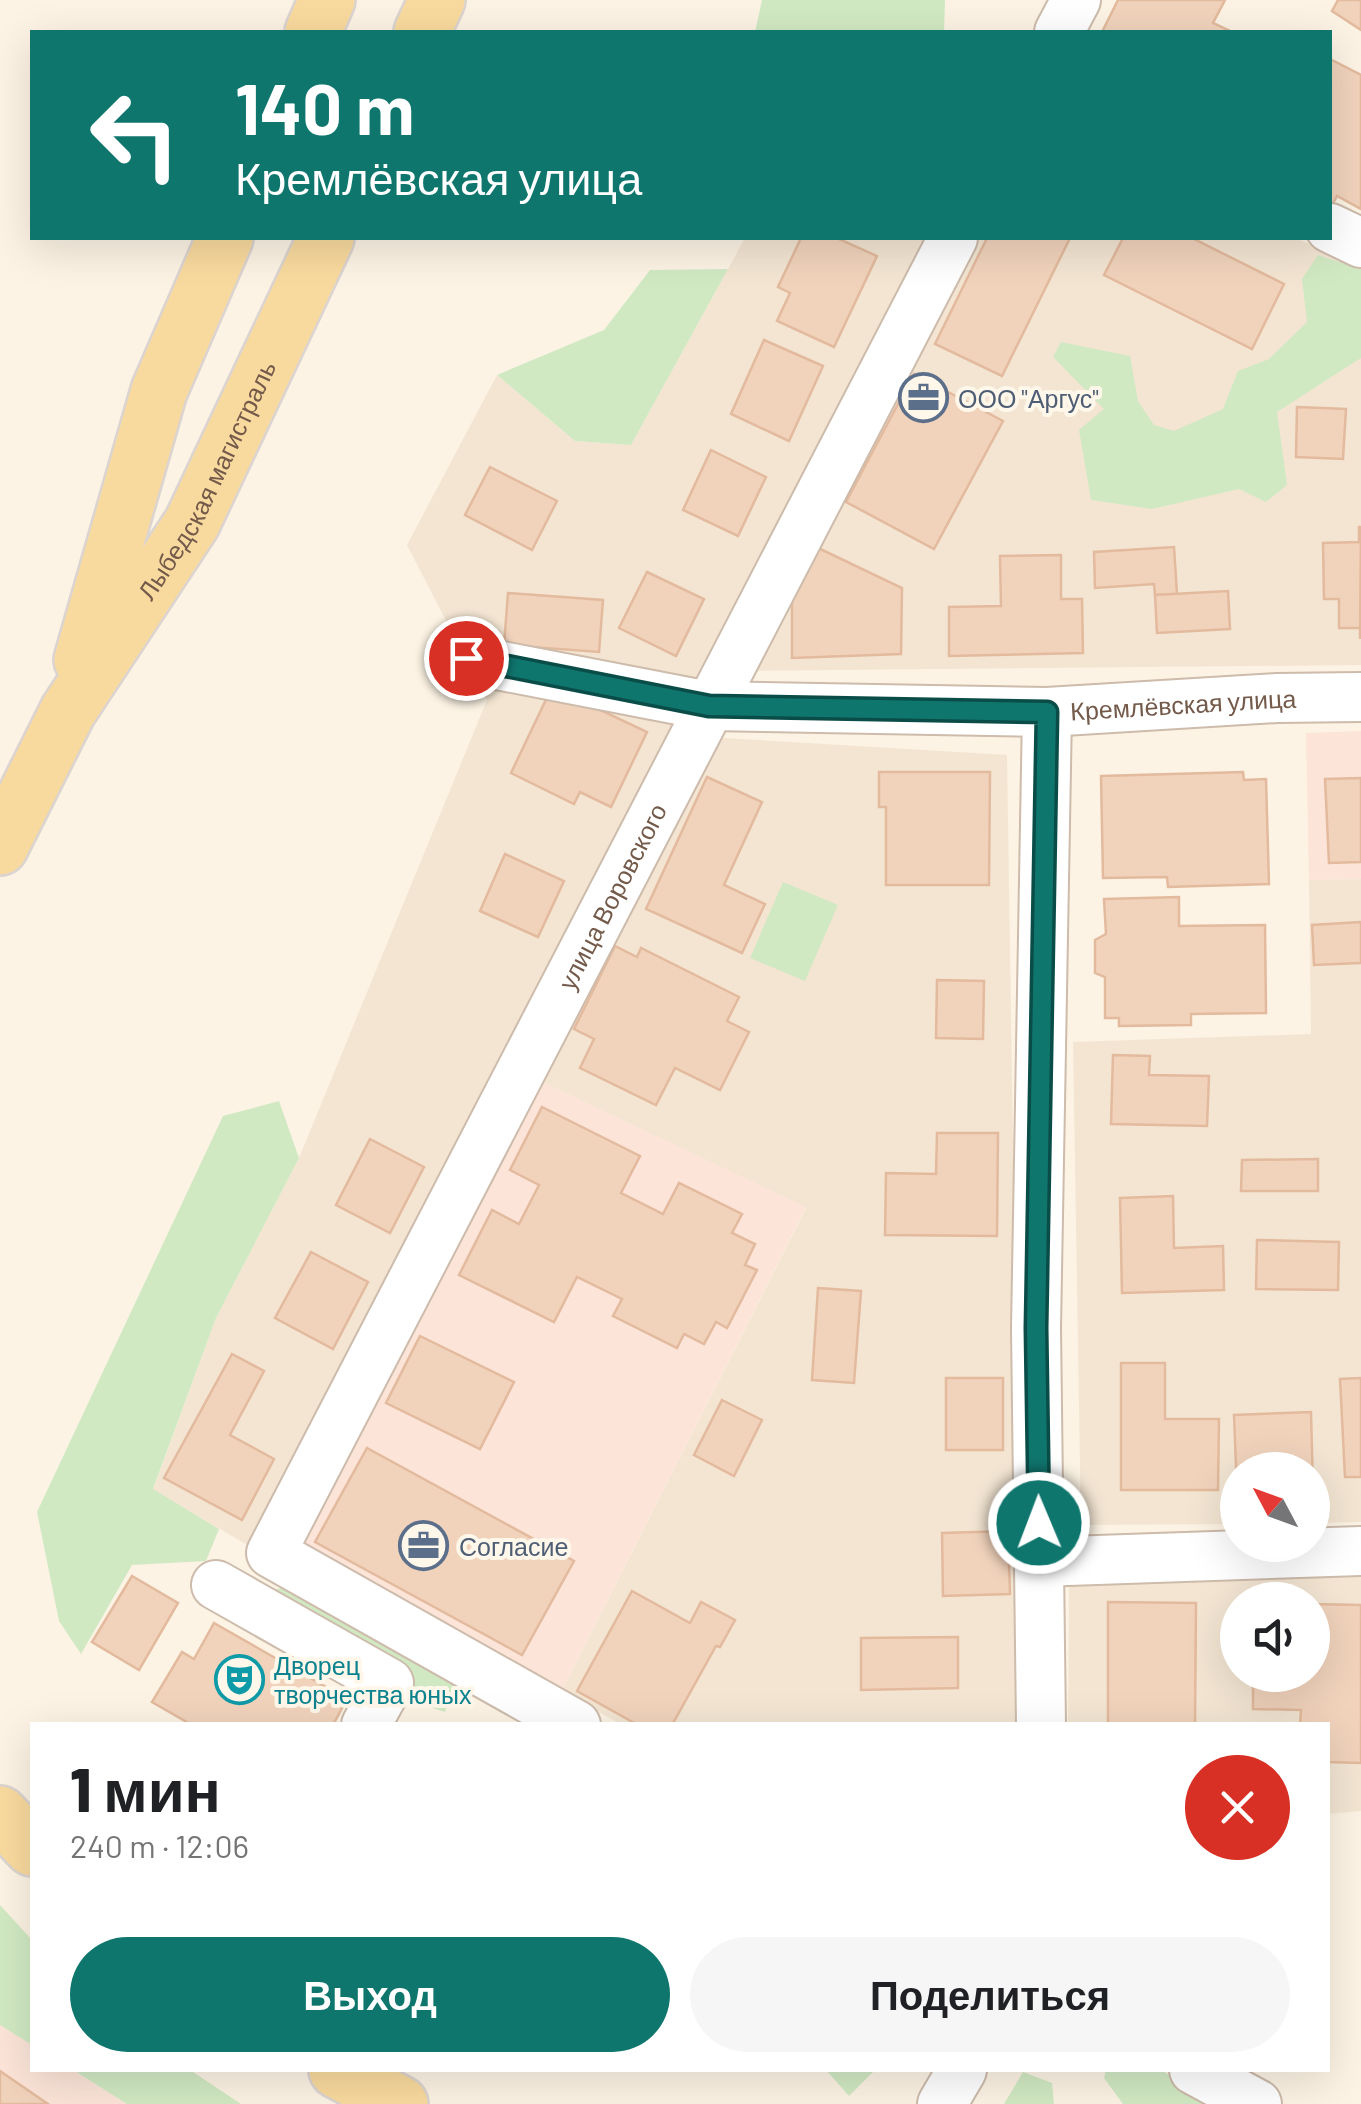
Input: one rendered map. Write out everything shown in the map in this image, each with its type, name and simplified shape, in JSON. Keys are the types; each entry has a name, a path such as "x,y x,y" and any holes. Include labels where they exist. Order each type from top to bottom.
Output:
{"main road":[{"path":"314,30 327,0"},
{"path":"423,30 437,0"},
{"name":"Лыбедская магистраль","path":"68,711 159,391 224,240"},
{"name":"Лыбедская магистраль","path":"4,833 68,711 192,523 325,240"},
{"path":"0,1814 30,1846"},
{"path":"341,2072 400,2104"}],"street":[{"path":"1060,30 1076,0"},
{"path":"1332,229 1361,242"},
{"name":"улица Воровского","path":"571,1722 272,1553 952,240"},
{"name":"Кремлёвская улица","path":"466,658 709,706 1047,712 1277,698 1361,697"},
{"path":"1041,1722 1036,1328 1047,712"},
{"path":"1039,1562 1361,1551"},
{"path":"216,1585 389,1683 368,1722"},
{"path":"942,2104 961,2072"},
{"path":"1198,2072 1257,2104"}],"shaded area":[{"path":"744,240 923,240 256,1550 153,1490 216,1318 299,1158 487,700 407,545 497,375 575,441 631,445"},
{"path":"968,240 1300,240 1361,269 1361,665 744,671"},
{"path":"1361,731 1361,879 1309,880 1306,733"},
{"path":"709,737 1007,755 1022,1722 617,1722 562,1691 806,1208 532,1077"},
{"path":"1361,879 1361,1522 1330,1523 1330,1452 1220,1452 1220,1524 1081,1525 1073,1042 1311,1034 1309,880"},
{"path":"532,1077 806,1207 562,1691 291,1547"},
{"path":"1361,1576 1361,1811 1330,1814 1330,1722 1068,1722 1069,1581"},
{"path":"0,2025 30,2044 30,2072 75,2072 127,2104 0,2104"}],"green space":[{"path":"762,0 945,0 944,30 755,30"},
{"path":"1318,255 1361,269 1361,358 1277,412 1287,485 1266,502 1239,489 1152,509 1091,500 1079,430 1104,409 1053,357 1061,342 1130,356 1138,401 1154,425 1174,431 1223,409 1238,371 1269,359 1307,322 1302,279"},
{"path":"728,269 631,445 575,441 497,375 604,330 650,270"},
{"path":"783,882 838,905 805,981 750,958"},
{"path":"279,1101 299,1158 216,1318 153,1489 219,1529 206,1561 132,1565 81,1654 59,1621 37,1512 223,1116"},
{"path":"298,1584 366,1622 396,1652 446,1672 454,1683 445,1712 357,1683 244,1597"},
{"path":"0,1905 30,1938 30,2044 0,2025"},
{"path":"76,2072 193,2072 241,2104 127,2104"},
{"path":"828,2072 873,2072 849,2096"},
{"path":"1023,2072 1052,2083 1054,2104 1004,2104"},
{"path":"1106,2072 1164,2072 1217,2104 1123,2104 1104,2078"}],"building":[{"path":"1118,0 1225,0 1213,23 1228,30 1103,30"},
{"path":"1338,0 1361,0 1361,30 1332,11"},
{"path":"1332,60 1361,75 1361,209 1337,196 1332,205"},
{"path":"800,240 841,240 877,256 834,347 777,321 790,293 778,287"},
{"path":"986,240 1069,240 1002,376 935,344"},
{"path":"1122,240 1196,240 1284,284 1252,349 1104,275"},
{"path":"764,340 823,366 789,441 731,414"},
{"path":"914,374 1003,421 934,549 846,502"},
{"path":"1297,407 1346,409 1343,459 1296,457"},
{"path":"711,450 766,477 738,536 683,510"},
{"path":"490,467 557,501 532,550 465,515"},
{"path":"1361,527 1360,639 1360,628 1339,628 1339,599 1324,599 1323,543 1359,542"},
{"path":"814,546 902,588 901,654 792,658 792,595"},
{"path":"1174,547 1177,594 1155,595 1154,584 1095,588 1094,552"},
{"path":"1061,555 1061,599 1082,599 1083,653 949,656 949,607 1001,606 1000,556"},
{"path":"647,572 704,599 676,656 619,628"},
{"path":"1228,591 1230,629 1157,633 1155,595"},
{"path":"508,593 603,600 599,652 504,645"},
{"path":"552,687 647,732 611,807 580,792 574,804 511,773"},
{"path":"879,772 990,772 989,885 886,885 886,807 879,807"},
{"path":"1243,772 1244,780 1266,779 1269,884 1168,887 1167,877 1103,878 1101,776"},
{"path":"707,777 762,802 724,885 765,904 742,953 646,909"},
{"path":"1361,778 1361,862 1329,863 1325,779"},
{"path":"505,854 564,881 538,937 480,911"},
{"path":"1179,897 1179,926 1265,925 1266,1013 1191,1014 1191,1025 1119,1026 1119,1018 1105,1018 1105,977 1095,973 1095,940 1106,934 1104,899"},
{"path":"1361,922 1361,963 1314,965 1312,925"},
{"path":"615,946 637,957 641,948 739,997 727,1021 749,1032 720,1090 675,1068 656,1105 580,1068 594,1039 574,1029"},
{"path":"937,980 984,981 983,1039 936,1038"},
{"path":"1113,1055 1150,1056 1149,1075 1209,1076 1207,1126 1111,1124"},
{"path":"542,1107 640,1156 621,1193 663,1214 679,1183 742,1214 732,1233 755,1244 745,1265 757,1270 727,1328 716,1322 704,1344 684,1334 677,1348 613,1316 622,1299 577,1277 554,1322 459,1275 492,1210 519,1224 539,1185 510,1170"},
{"path":"937,1133 998,1133 997,1236 885,1235 886,1173 936,1174"},
{"path":"370,1139 424,1167 390,1233 336,1205"},
{"path":"1318,1159 1318,1191 1241,1191 1242,1160"},
{"path":"1173,1196 1174,1248 1223,1246 1224,1290 1122,1293 1120,1198"},
{"path":"1257,1240 1339,1242 1338,1290 1256,1289"},
{"path":"311,1252 368,1282 333,1349 275,1318"},
{"path":"818,1288 861,1291 854,1383 812,1380"},
{"path":"420,1336 514,1382 480,1449 386,1403"},
{"path":"232,1354 264,1371 230,1435 274,1459 242,1520 164,1478"},
{"path":"1121,1363 1165,1363 1165,1419 1219,1419 1218,1490 1121,1490"},
{"path":"946,1378 1003,1378 1003,1450 946,1450"},
{"path":"1361,1378 1361,1477 1345,1477 1340,1379"},
{"path":"722,1400 762,1420 734,1476 694,1455"},
{"path":"1311,1412 1312,1452 1235,1452 1234,1415"},
{"path":"367,1448 574,1561 522,1655 315,1542"},
{"path":"1008,1531 1010,1594 943,1596 942,1533"},
{"path":"132,1576 178,1603 139,1670 92,1642"},
{"path":"632,1591 690,1623 701,1602 735,1620 674,1722 633,1722 577,1691"},
{"path":"1108,1602 1196,1603 1195,1722 1108,1722"},
{"path":"1330,1604 1361,1605 1361,1763 1330,1762 1330,1722 1300,1722 1301,1710 1253,1709 1253,1692 1330,1692"},
{"name":"Дворец творчества юных","path":"214,1623 347,1699 335,1722 187,1722 152,1702 182,1652 194,1659"},
{"path":"958,1637 958,1688 861,1690 861,1638"},
{"path":"0,2071 48,2104 0,2104"}],"place":[{"name":"ООО \"Аргус\"","path":"923,398"},
{"name":"Согласие","path":"424,1546"},
{"name":"Дворец творчества юных","path":"239,1679"}],"route":[{"path":"466,658 709,706 1047,712 1036,1328 1039,1523"}]}
